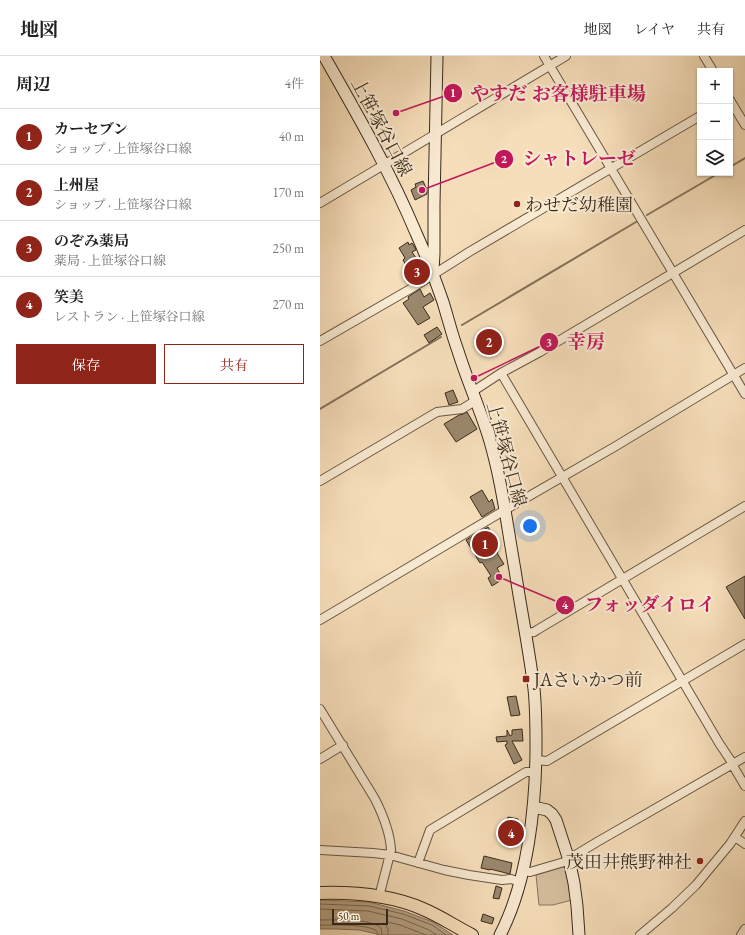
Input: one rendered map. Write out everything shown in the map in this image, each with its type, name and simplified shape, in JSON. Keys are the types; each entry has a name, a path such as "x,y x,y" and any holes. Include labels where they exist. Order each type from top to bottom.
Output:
{"main road":[{"path":"433,275 437,56"},
{"name":"上笹塚谷口線","path":"324,58 365,129 402,199 417,233 442,300 457,350 488,438 499,477 526,633 534,692 536,722 536,772 529,836 520,882 500,935"},
{"path":"533,807 547,810 556,820 574,883 579,935"},
{"path":"320,893 339,893 397,900 434,913 472,935"}],"street":[{"path":"544,56 612,168 745,394"},
{"path":"320,203 566,56"},
{"path":"704,56 711,68"},
{"path":"732,104 745,125"},
{"path":"320,341 697,118"},
{"path":"320,482 437,412 462,409 474,396 501,373 547,348 745,230"},
{"path":"320,620 616,446 745,368"},
{"path":"501,373 745,786"},
{"path":"526,633 534,632 745,506"},
{"path":"536,760 547,761 745,644"},
{"path":"320,709 343,745 383,814 391,843 390,855 379,897"},
{"path":"320,759 343,745"},
{"path":"523,871 530,872 568,860 745,757"},
{"path":"418,863 430,830 526,772 536,772"},
{"path":"640,935 672,908 691,889 730,844 745,821"},
{"path":"735,837 745,844"},
{"path":"320,850 373,852 390,855 444,870 502,880 511,879 520,882"},
{"path":"741,935 745,929"}],"shaded area":[{"path":"566,866 572,900 553,905 539,905 536,875"}],"water":[{"path":"320,900 369,902 404,911 433,922 453,935 381,935 359,930 320,929"}],"building":[{"path":"423,181 427,194 415,200 411,190 416,187 415,184"},
{"path":"408,242 409,245 412,243 416,250 412,252 420,264 418,265 424,274 415,280 403,260 405,258 399,248"},
{"path":"420,289 424,297 430,293 434,300 423,307 430,318 418,325 403,303 409,299 408,297"},
{"path":"437,327 442,334 429,343 424,335"},
{"path":"453,390 458,402 449,405 445,393"},
{"path":"467,412 477,429 456,442 444,424"},
{"path":"482,490 489,502 492,499 495,509 482,517 470,497"},
{"path":"488,527 493,535 489,537 504,564 497,568 503,579 492,586 488,578 491,576 482,562 480,563 466,540"},
{"path":"745,576 745,619 726,587"},
{"path":"516,696 520,715 511,716 507,697"},
{"path":"522,729 523,741 512,741 522,760 514,764 505,745 507,744 507,741 497,742 496,737 507,736 507,730 510,736 512,735 512,730"},
{"path":"508,817 518,819 515,839 504,837"},
{"path":"484,856 512,863 510,874 481,868"},
{"path":"496,886 502,888 499,899 493,898"},
{"path":"483,914 494,918 492,924 481,921"}],"waterway":[{"path":"733,165 745,158"},
{"path":"647,215 714,176"},
{"path":"462,325 636,222"},
{"path":"320,409 441,337"}],"place":[{"name":"やすだ お客様駐車場","path":"396,113"},
{"name":"シャトレーゼ","path":"422,190"},
{"name":"わせだ幼稚園","path":"517,204"},
{"name":"のぞみ薬局","path":"417,272"},
{"name":"上州屋","path":"489,342"},
{"name":"幸房","path":"474,378"},
{"name":"カーセブン","path":"485,544"},
{"name":"フォッダイロイ","path":"499,577"},
{"name":"JAさいかつ前","path":"526,679"},
{"name":"笑美","path":"511,833"},
{"name":"茂田井熊野神社","path":"700,861"}]}
